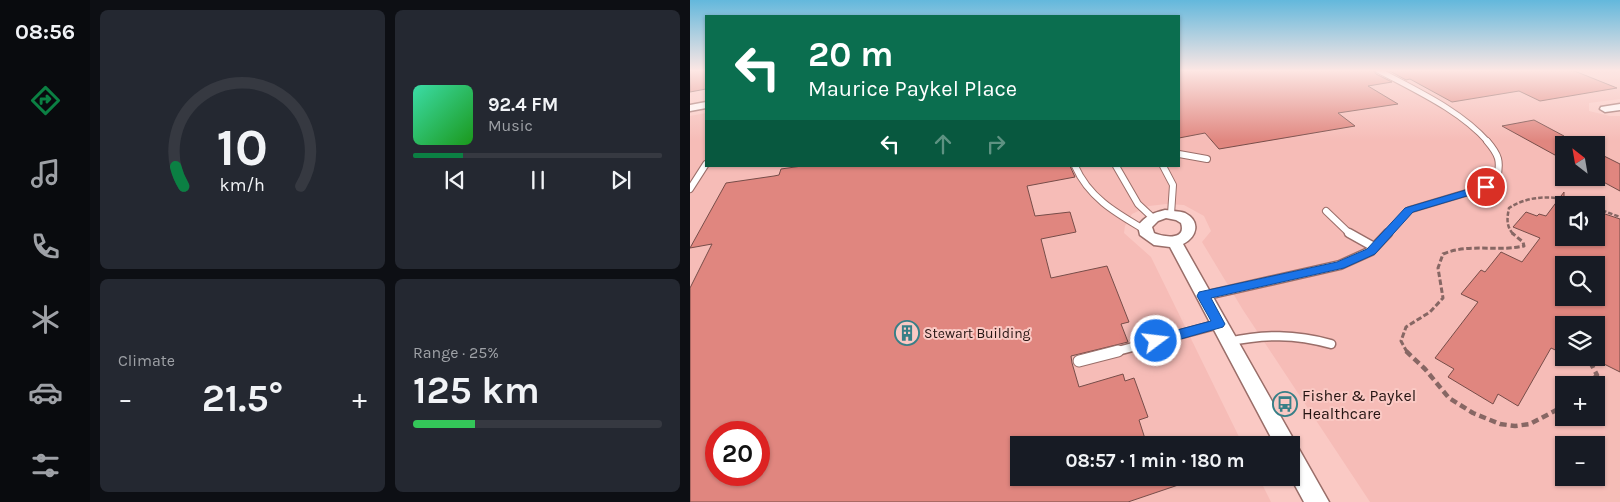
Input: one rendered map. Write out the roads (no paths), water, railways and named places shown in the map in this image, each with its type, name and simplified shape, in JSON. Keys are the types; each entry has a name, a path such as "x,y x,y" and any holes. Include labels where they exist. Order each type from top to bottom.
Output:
{"street":[{"path":"690,108 705,105"},
{"path":"1605,109 1620,107"},
{"path":"1171,214 1186,220 1190,224 1191,230 1188,235 1175,242 1159,241 1147,235 1145,230 1148,221 1171,214"},
{"path":"1175,242 1281,436"},
{"path":"1300,471 1317,502"}],"lane":[{"path":"1204,296 1340,265 1371,252 1409,210 1486,187 1497,179 1500,164 1496,153 1468,124 1455,114 1419,93"},
{"path":"1180,154 1207,159"},
{"path":"690,189 705,166"},
{"path":"1074,167 1078,177 1092,195 1123,218 1145,230"},
{"path":"1117,167 1138,204 1153,218"},
{"path":"1164,167 1173,184 1171,214"},
{"path":"1326,211 1350,234 1374,247"},
{"path":"1079,361 1219,324"},
{"path":"1228,342 1288,334 1331,344"}],"place":[{"name":"Stewart Building","path":"907,333"},
{"name":"Fisher & Paykel Healthcare","path":"1285,404"}]}
